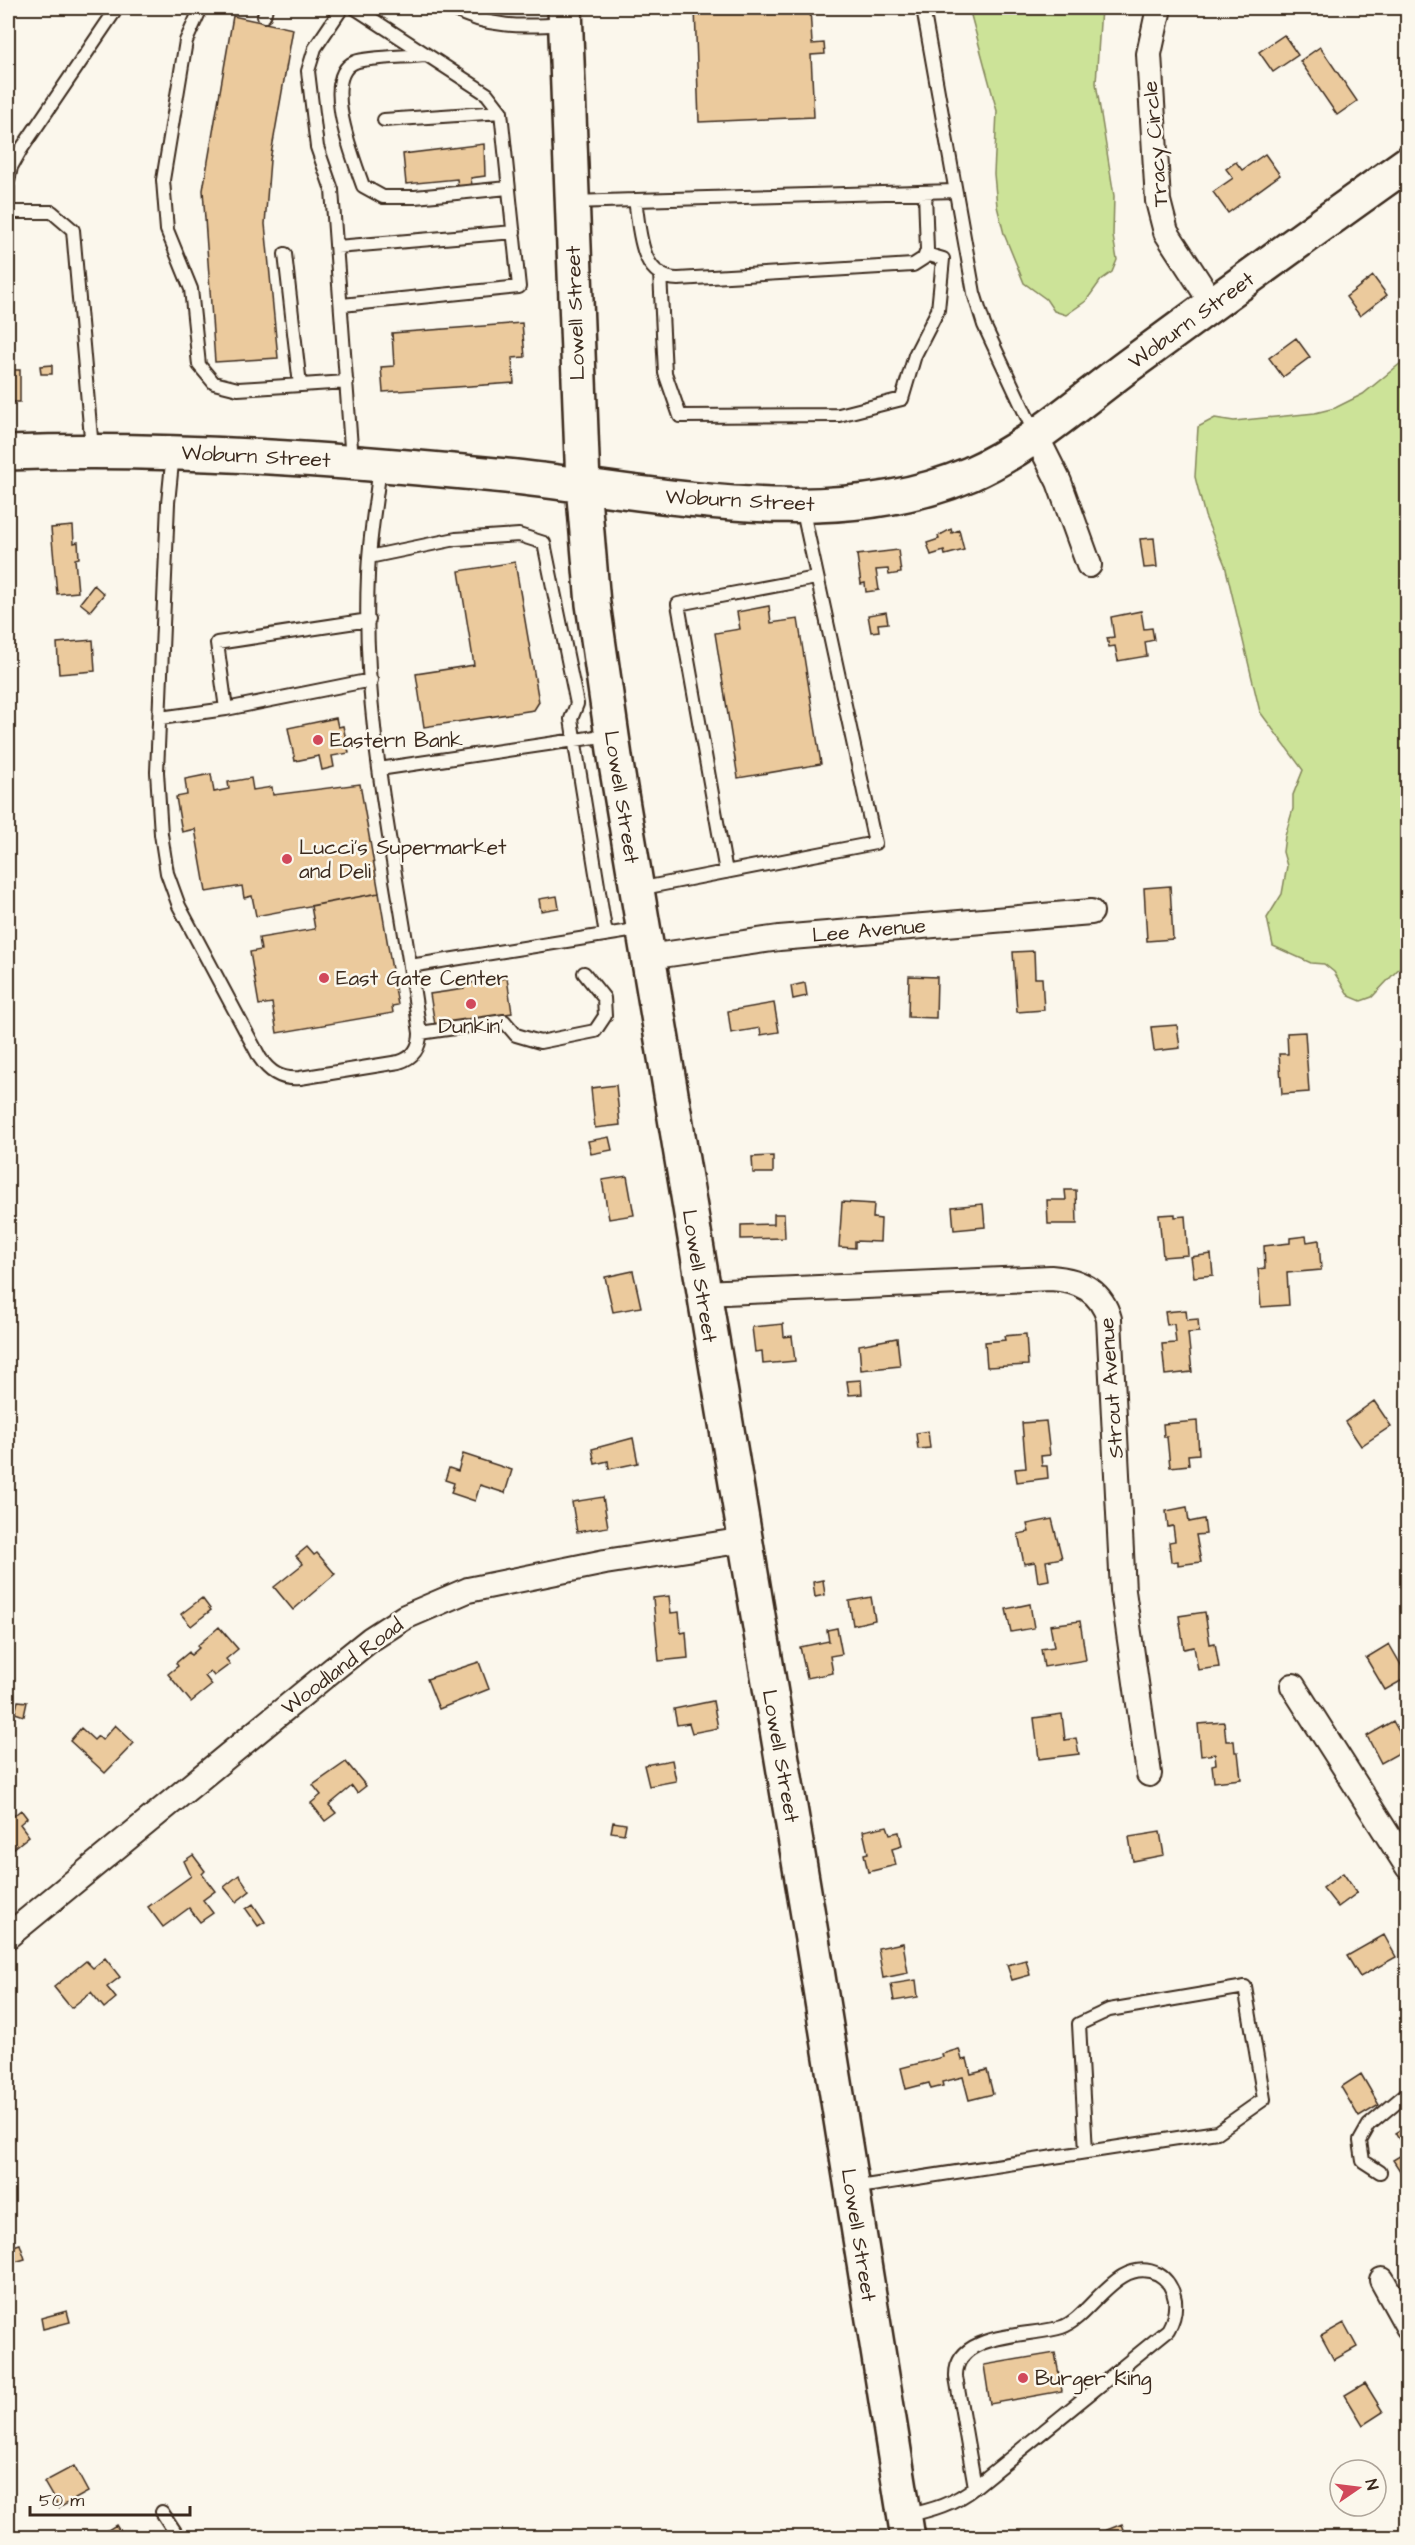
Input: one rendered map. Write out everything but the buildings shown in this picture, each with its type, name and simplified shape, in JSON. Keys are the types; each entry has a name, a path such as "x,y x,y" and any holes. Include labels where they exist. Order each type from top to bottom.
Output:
{"main road":[{"name":"Lowell Street","path":"565,16 570,202 583,484 593,604 592,701 612,735 906,2527"},
{"name":"Woburn Street","path":"8,453 92,450 173,451 366,464 583,484 640,494 802,506 889,496 946,483 992,462 1035,434 1407,163"}],"street":[{"name":"Tracy Circle","path":"1159,8 1151,38 1149,70 1158,201 1166,232 1212,303"},
{"path":"1035,434 1059,482 1089,565"},
{"name":"Lee Avenue","path":"646,943 779,938 1090,912"},
{"name":"Strout Avenue","path":"702,1293 1051,1278 1077,1282 1099,1297 1106,1309 1110,1324 1123,1591 1149,1774"},
{"name":"Woodland Road","path":"8,1936 326,1675 370,1640 405,1617 452,1595 500,1582 745,1540"},
{"path":"1293,1686 1407,1867"},
{"path":"1382,2280 1407,2327"}],"lane":[{"path":"8,182 11,167 20,151 117,8"},
{"path":"201,8 186,41 163,180 167,230 190,289 199,365 214,383 238,389 346,382"},
{"path":"173,451 157,772 167,873 179,906 264,1065 277,1075 292,1079 399,1062 415,1052 420,1033 379,769 371,680 366,464 346,382 332,190 317,147 308,71 315,48 342,8"},
{"path":"342,306 519,287 501,112 487,94 355,8"},
{"path":"452,8 471,19 524,27 565,16"},
{"path":"923,8 978,310 1035,434"},
{"path":"425,55 356,62 343,71 339,80 344,133 363,186 383,197 414,198 508,188"},
{"path":"384,120 501,112"},
{"path":"8,187 8,212 52,212 73,230 92,450"},
{"path":"570,202 955,191"},
{"path":"635,201 645,260 660,273 678,279 909,266 917,263 926,254 925,192"},
{"path":"337,247 514,232"},
{"path":"285,254 300,385"},
{"path":"660,273 665,373 680,416 839,415 902,399 915,355 938,309 943,259 926,254"},
{"path":"637,890 875,843 802,506"},
{"path":"369,557 456,539 519,535 544,543 592,701 571,719 606,935"},
{"path":"726,872 678,604 816,578"},
{"path":"225,709 217,643 369,620"},
{"path":"160,718 225,709 371,680"},
{"path":"379,769 612,735"},
{"path":"410,966 606,935 646,943"},
{"path":"420,1033 504,1021 516,1035 540,1042 595,1031 605,1016 604,998 584,973"},
{"path":"851,2188 1217,2132 1264,2099 1245,1987 1109,2010 1079,2024 1086,2152"},
{"path":"1380,2172 1363,2161 1360,2141 1369,2126 1407,2092"},
{"path":"906,2527 975,2487 1168,2330 1176,2310 1171,2287 1162,2277 1147,2271 1129,2274 1111,2284 1065,2326 979,2344 965,2351 957,2366 956,2377 975,2487"},
{"path":"162,2512 179,2538"}],"green space":[{"path":"969,8 1101,8 1096,83 1114,196 1113,236 1117,260 1112,272 1101,280 1086,301 1066,315 1054,311 1046,299 1024,283 1004,234 997,206 994,174 997,111"},
{"path":"1407,358 1407,960 1372,997 1361,1001 1349,996 1334,972 1324,964 1311,963 1273,946 1267,918 1282,894 1287,866 1283,852 1285,836 1293,809 1293,795 1303,770 1260,712 1225,565 1205,516 1195,477 1198,427 1215,418 1234,421 1315,413 1335,408 1363,394"}],"place":[{"name":"Eastern Bank","path":"318,740"},
{"name":"Lucci's Supermarket and Deli","path":"287,859"},
{"name":"East Gate Center","path":"324,978"},
{"name":"Dunkin'","path":"471,1004"},
{"name":"Burger King","path":"1023,2378"}]}
